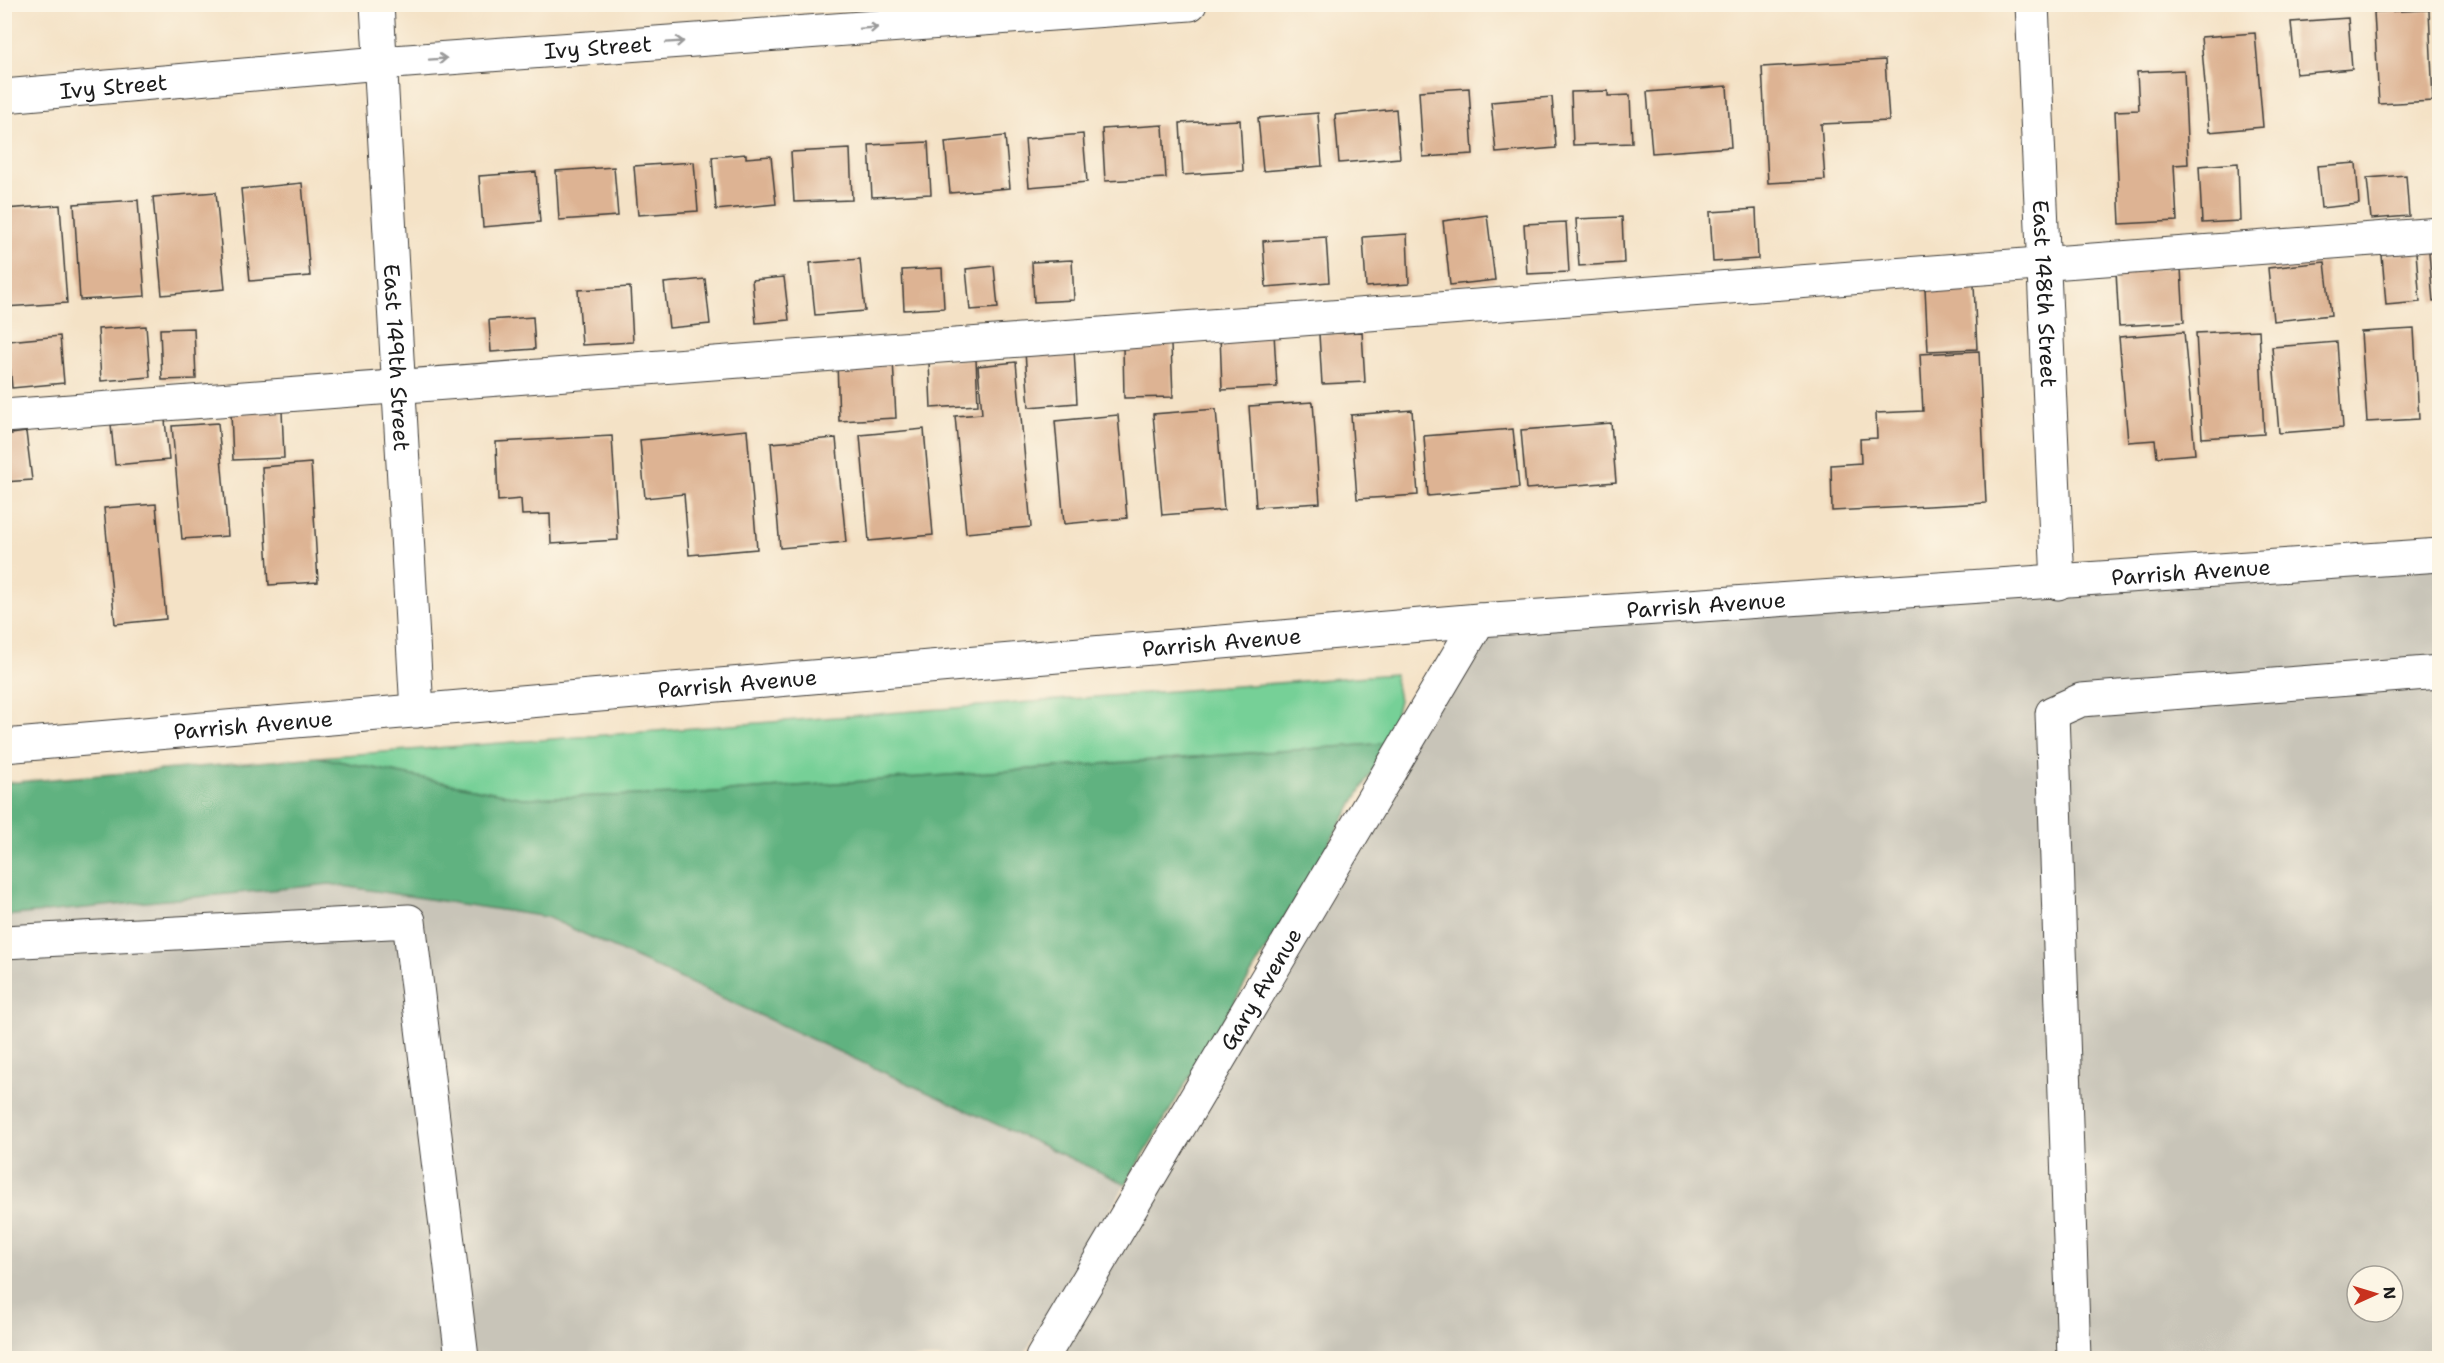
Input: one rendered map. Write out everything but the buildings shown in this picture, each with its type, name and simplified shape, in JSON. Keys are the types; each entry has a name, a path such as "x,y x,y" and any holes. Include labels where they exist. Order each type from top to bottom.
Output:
{"street":[{"name":"East 149th Street","path":"377,4 417,711"},
{"name":"Ivy Street","path":"4,96 380,63 1190,4"},
{"name":"East 148th Street","path":"2032,4 2058,583"},
{"path":"4,416 2439,234"},
{"name":"Parrish Avenue","path":"4,746 1479,620 2058,583 2439,555"},
{"name":"Gary Avenue","path":"1042,1359 1479,620"},
{"path":"2074,1359 2052,713 2082,700 2439,672"},
{"path":"4,942 409,921 462,1359"}],"shaded area":[{"path":"2439,552 2439,1358 1044,1358 1479,620"},
{"path":"330,884 547,917 1126,1184 1022,1358 5,1358 5,916"}],"green space":[{"path":"1394,674 1399,700 1389,743 688,794 522,798 318,757"},
{"path":"1389,743 1126,1184 547,917 330,884 5,916 5,783 318,757 522,798 688,794"}]}
